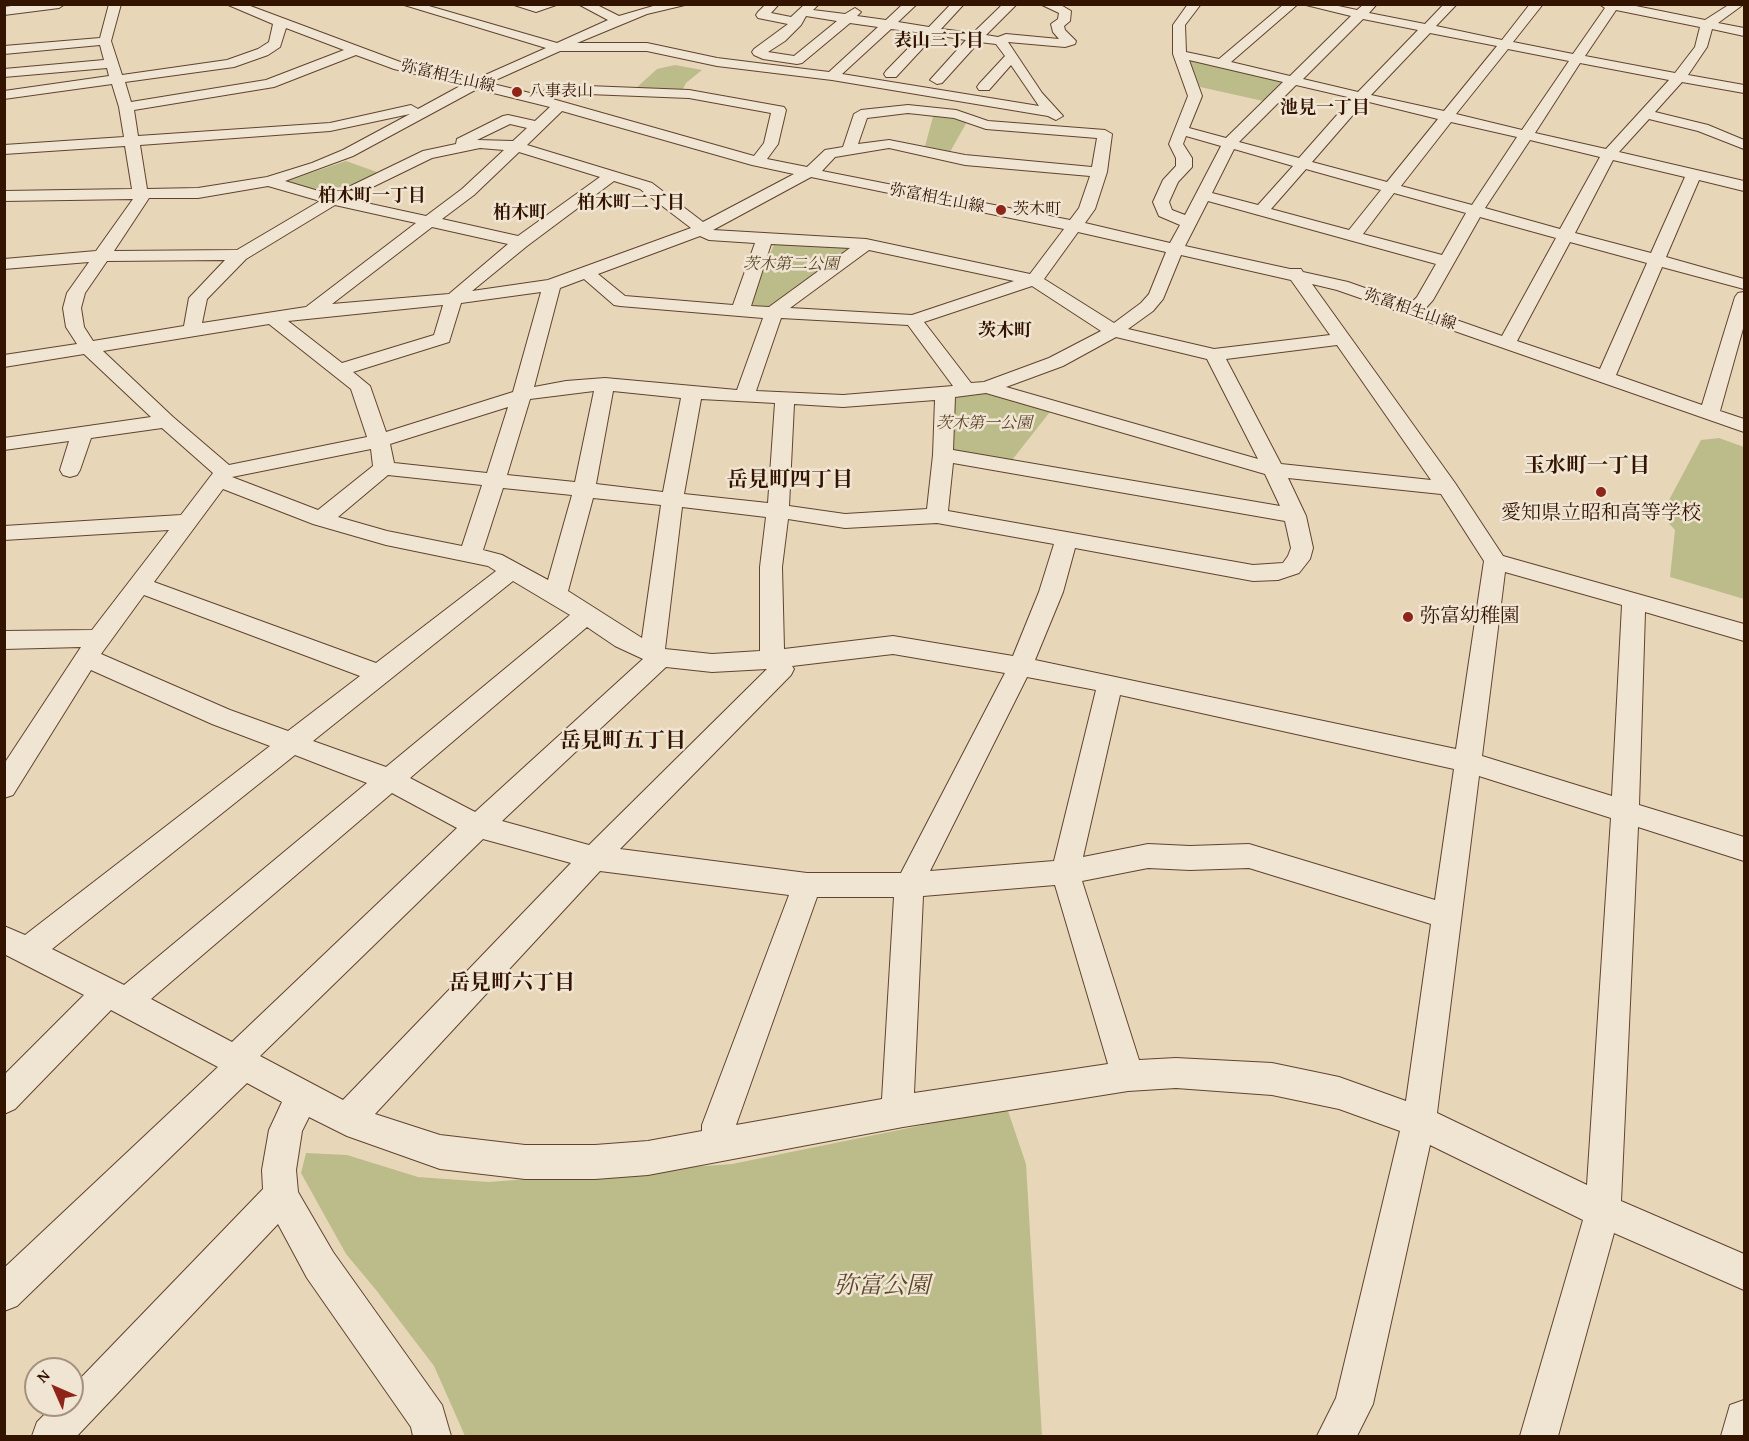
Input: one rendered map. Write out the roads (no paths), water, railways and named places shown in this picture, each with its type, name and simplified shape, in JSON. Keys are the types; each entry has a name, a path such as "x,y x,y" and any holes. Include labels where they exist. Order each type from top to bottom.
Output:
{"street":[{"path":"4,11 59,4"},
{"path":"115,4 105,40 126,107 141,199 76,293 72,308 75,327 88,347 222,476 321,519 427,547 471,553 494,560 555,594 623,640 656,655 712,663 772,659 894,645 1021,666 1468,762 1744,849"},
{"name":"弥富相生山線","path":"232,4 275,15 356,50 418,71 478,83 758,162 1074,226 1175,250 1295,273 1342,286 1744,426"},
{"path":"407,4 558,47 647,47 717,62 891,74 1036,95"},
{"path":"528,6 554,4"},
{"path":"584,4 618,20"},
{"path":"4,195 198,193 269,181 317,166 348,153 478,83 618,20 644,11 683,4"},
{"path":"773,4 762,15 804,13 1000,41 1006,38 1065,43 1070,41 1059,32 1057,24 1064,21 1065,11 1046,4"},
{"path":"797,60 865,4"},
{"path":"837,71 911,4"},
{"path":"891,74 958,4"},
{"path":"937,80 975,38 1011,4"},
{"path":"1189,223 1165,213 1161,202 1171,180 1184,167 1184,158 1176,144 1195,96 1180,54 1179,25 1195,4"},
{"path":"1222,63 1292,4"},
{"path":"1308,4 1578,59 1744,88"},
{"path":"4,787 92,648 222,476 379,441 494,406 522,395 566,387 605,384 692,393 843,400 945,393 987,387 1056,362 1114,331 1147,307 1157,295 1175,250 1230,142 1371,4"},
{"path":"1261,212 1361,97 1451,4"},
{"path":"1353,235 1537,4"},
{"path":"1507,343 1608,156 1679,77 1701,46 1707,25 1739,4 1744,6"},
{"path":"1413,311 1424,300 1476,210 1578,59 1609,5 1744,32"},
{"path":"804,13 780,38 759,52 763,55 797,60 837,71 864,84 1052,112"},
{"path":"4,95 207,69 249,57 275,44 280,28 275,15"},
{"path":"4,50 105,40"},
{"path":"1000,41 1036,95 1063,122 1060,130"},
{"path":"126,107 269,84 356,50"},
{"path":"1180,54 1525,137 1744,186"},
{"path":"984,87 1012,56"},
{"path":"695,85 717,62"},
{"path":"4,73 112,63"},
{"path":"534,98 562,89 695,85 779,110 771,144 758,162"},
{"path":"4,150 330,127 437,104"},
{"path":"313,311 468,192 560,105"},
{"path":"587,273 620,301 740,311 913,320 1034,280 1087,209 1099,172 1105,134 986,124 969,125 956,114 929,116 908,109 861,114 849,150"},
{"path":"1645,114 1703,128 1744,145"},
{"path":"452,148 508,119 537,126"},
{"path":"1183,131 1744,284"},
{"path":"192,330 198,298 240,255 333,200 418,158 452,148 480,144 516,146 646,186 662,196 709,235 866,244 1034,280 1114,331 1214,355 1342,339"},
{"path":"4,361 313,311 525,291 552,285 701,230 815,169 830,153 889,144 924,146 957,153 1099,172"},
{"path":"339,370 442,338 454,298 521,242 612,175"},
{"path":"1606,377 1693,175"},
{"path":"269,181 333,200 521,242"},
{"path":"1202,195 1445,261"},
{"path":"740,311 765,238"},
{"path":"744,396 774,312 866,244"},
{"path":"4,264 101,256 240,255"},
{"path":"1295,273 1448,488 1495,561 1419,1122 1354,1404 1336,1437"},
{"path":"471,553 522,395 552,285"},
{"path":"1708,413 1744,297"},
{"path":"273,318 360,386 379,441 384,468"},
{"path":"913,320 966,390"},
{"path":"321,519 384,468 778,511 845,521 937,516 1253,573 1278,572 1291,568 1299,559 1302,548 1295,516 1274,470 1214,355"},
{"path":"555,594 584,491 605,384"},
{"path":"987,387 1274,470 1448,488"},
{"path":"4,1293 239,1064 250,1044 656,655 672,500 692,393"},
{"path":"937,516 943,455 945,393"},
{"path":"347,1120 594,858 782,669 772,659 771,567 778,511 785,398"},
{"path":"4,444 166,421"},
{"path":"70,470 82,433"},
{"path":"943,455 1295,516"},
{"path":"4,533 186,522"},
{"path":"903,1111 898,1097 909,885 1021,666 1051,592 1067,539"},
{"path":"1495,561 1744,632"},
{"path":"513,569 291,744 16,945 347,1120 440,1152 525,1162 595,1162 648,1158 903,1111 1128,1076 1176,1073 1272,1079 1339,1094 1419,1122 1603,1211 1744,1272"},
{"path":"140,585 380,674"},
{"path":"1539,1437 1603,1211 1634,601"},
{"path":"4,1098 118,997 141,988 585,616"},
{"path":"4,640 92,648 221,717 390,780 478,826 594,858 807,885 909,885 1065,872 1148,856 1190,858 1249,856 1447,916"},
{"path":"1110,684 1065,872 1128,1076"},
{"path":"719,1144 719,1125 807,885"},
{"path":"301,1097 286,1130 279,1170 281,1196 320,1264 368,1329 428,1419 432,1437"},
{"path":"51,1437 281,1196"},
{"path":"1740,1437 1744,1419"}],"place":[{"name":"八事表山","path":"517,92"},
{"name":"茨木町","path":"1001,210"},
{"name":"愛知県立昭和高等学校","path":"1601,492"},
{"name":"弥富幼稚園","path":"1408,617"}],"district":[{"name":"表山三丁目","path":"939,41"},
{"name":"池見一丁目","path":"1325,108"},
{"name":"柏木町一丁目","path":"372,196"},
{"name":"柏木町二丁目","path":"631,203"},
{"name":"柏木町","path":"520,213"},
{"name":"茨木町","path":"1005,331"},
{"name":"玉水町一丁目","path":"1587,467"},
{"name":"岳見町四丁目","path":"790,481"},
{"name":"岳見町五丁目","path":"623,742"},
{"name":"岳見町六丁目","path":"512,984"}],"park label":[{"name":"茨木第二公園","path":"791,265"},
{"name":"茨木第一公園","path":"984,424"},
{"name":"弥富公園","path":"882,1287"}]}
